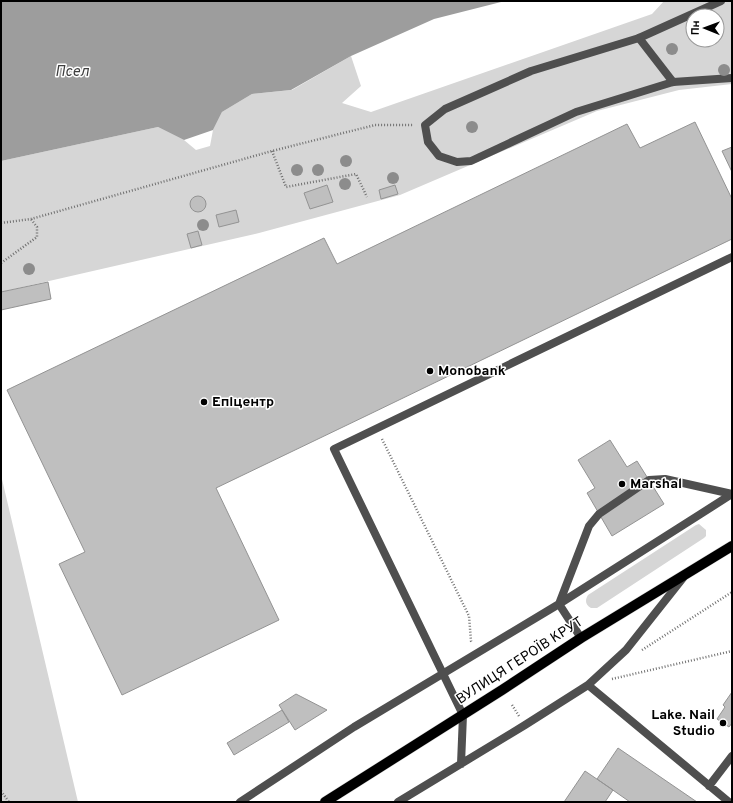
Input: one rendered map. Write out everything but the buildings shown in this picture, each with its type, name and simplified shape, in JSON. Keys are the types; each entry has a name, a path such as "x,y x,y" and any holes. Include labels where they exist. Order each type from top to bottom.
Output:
{"main road":[{"name":"ВУЛИЦЯ ГЕРОЇВ КРУТ","path":"324,802 463,715 580,638 732,546"}],"street":[{"path":"720,1 639,38 531,71 445,109 425,124 428,142 439,156 457,162 471,161 576,112 673,82 732,78"},
{"path":"639,38 673,82"},
{"path":"461,764 463,715 334,449 732,257"},
{"path":"559,604 589,526 599,514 649,480 665,478 732,494"},
{"path":"240,802 354,727 559,604 732,494"},
{"path":"398,802 588,685 626,650 684,576"},
{"path":"559,604 580,638"},
{"path":"588,685 729,802"},
{"path":"709,786 732,756"}],"path":[{"path":"1,223 31,219 272,151 375,125 425,124"},
{"path":"272,151 286,187 356,174 366,198"},
{"path":"1,263 37,236 37,227 31,219"},
{"path":"377,429 469,616 471,641 478,653"},
{"path":"640,651 732,592"},
{"path":"611,680 732,651"},
{"path":"1,791 9,802"}],"shaded area":[{"path":"664,1 732,1 732,84 679,90 597,111 400,195 259,233 1,292 1,161 158,127 184,140 196,150 210,146 213,130 222,112 252,94 292,90 351,56 361,86 342,103 371,112 652,14"},
{"path":"1,475 78,802 1,802"},
{"path":"699,524 706,530 706,536 704,538 597,608 591,608 587,604 586,599 588,595"}],"water":[{"name":"Псел","path":"1,1 505,1 434,19 351,56 291,90 252,94 222,112 213,130 184,140 158,127 1,161"}],"place":[{"name":"Monobank","path":"430,371"},
{"name":"Епіцентр","path":"204,402"},
{"name":"Marshal","path":"622,484"},
{"name":"Lake. Nail Studio","path":"723,723"}]}
